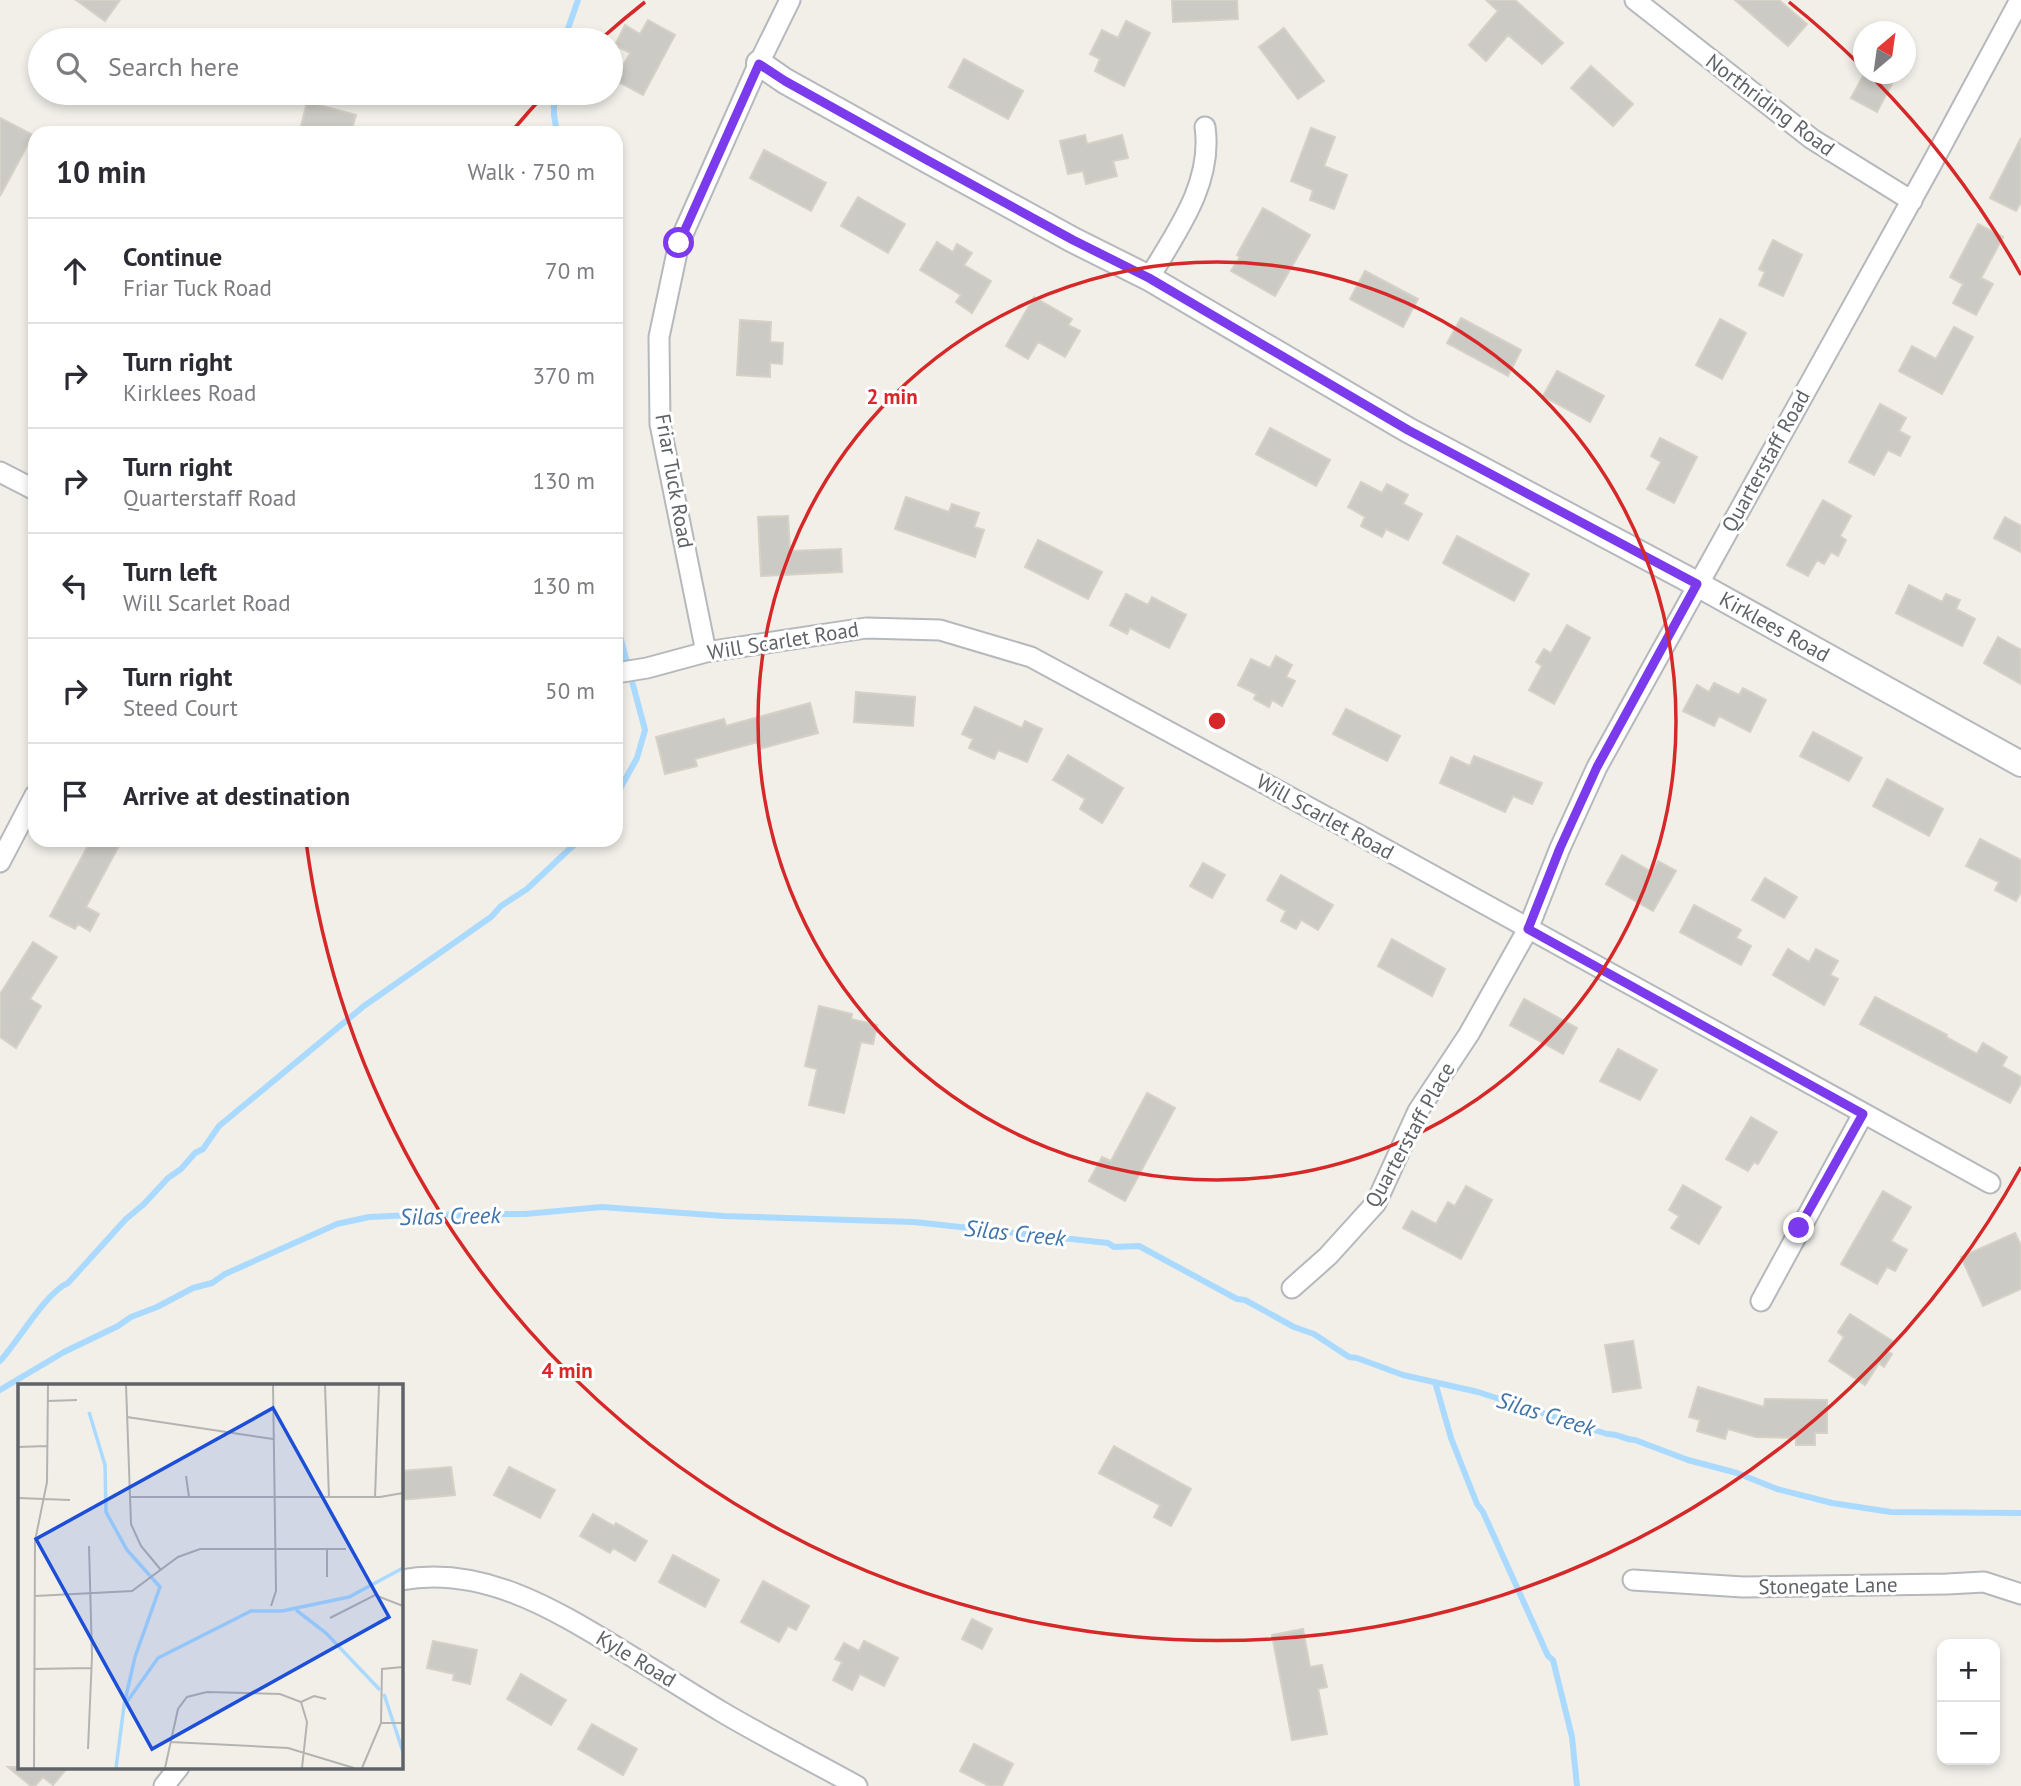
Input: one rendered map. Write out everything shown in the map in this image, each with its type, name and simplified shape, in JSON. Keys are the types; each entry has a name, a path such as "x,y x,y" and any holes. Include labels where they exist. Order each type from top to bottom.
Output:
{"street":[{"name":"Friar Tuck Road","path":"706,652 660,424 659,337 679,243 790,0"},
{"name":"Northriding Road","path":"1635,0 1812,139 1912,201"},
{"name":"Quarterstaff Road","path":"1528,929 1560,848 1597,767 1912,201 2020,0"},
{"name":"Kirklees Road","path":"759,64 939,167 1149,278 1408,430 1697,584 2021,764"},
{"path":"1149,278 1200,186 1208,144 1205,127"},
{"path":"0,472 28,486"},
{"name":"Will Scarlet Road","path":"623,672 706,652 866,628 940,630 1031,657 1990,1183"},
{"path":"0,862 28,808"},
{"name":"Quarterstaff Place","path":"1292,1287 1328,1256 1376,1203 1418,1111 1469,1034 1528,929"},
{"path":"1761,1301 1863,1114"},
{"name":"Kyle Road","path":"402,1580 417,1577 461,1578 512,1591 560,1613 725,1713 857,1786"},
{"name":"Stonegate Lane","path":"1633,1580 1743,1587 1984,1582 2021,1594"},
{"path":"164,1786 178,1768"}],"building":[{"path":"76,0 120,0 105,21"},
{"path":"1172,0 1237,0 1238,19 1173,22"},
{"path":"1486,0 1515,0 1563,43 1542,64 1508,35 1486,61 1469,45 1498,11"},
{"path":"1735,0 1779,0 1807,24 1788,46"},
{"path":"648,20 675,35 643,95 623,84 623,66 630,53 623,49 623,29 625,25 640,34"},
{"path":"1126,21 1150,33 1124,86 1095,71 1100,59 1090,54 1102,30 1118,38"},
{"path":"1284,28 1324,81 1298,99 1259,47"},
{"path":"964,59 1023,91 1008,119 949,87"},
{"path":"1591,66 1633,104 1613,126 1571,88"},
{"path":"1859,84 1892,84 1877,112 1851,98"},
{"path":"306,105 318,105 356,115 353,126 301,126"},
{"path":"0,118 28,132 28,144 0,196"},
{"path":"1311,128 1335,137 1324,166 1347,175 1334,209 1310,200 1313,190 1291,181"},
{"path":"1085,135 1087,144 1122,135 1128,158 1113,161 1117,176 1086,184 1083,171 1068,174 1060,141"},
{"path":"2021,138 2021,202 2016,211 1990,198"},
{"path":"764,150 826,183 811,211 750,178"},
{"path":"858,197 905,224 888,253 841,226"},
{"path":"1263,208 1310,235 1275,296 1231,271"},
{"path":"1978,224 2003,237 1981,278 1993,284 1976,315 1953,303 1963,284 1950,277"},
{"path":"1773,240 1802,255 1783,296 1759,285 1765,272 1759,269"},
{"path":"937,242 953,252 957,244 972,253 964,265 991,281 972,313 956,302 961,295 920,270"},
{"path":"1365,271 1418,299 1403,327 1350,299"},
{"path":"1034,297 1072,319 1068,325 1080,331 1065,357 1038,342 1028,359 1006,346"},
{"path":"1461,318 1521,350 1508,376 1447,343"},
{"path":"1720,319 1746,333 1722,379 1696,365"},
{"path":"740,320 771,322 770,342 783,343 782,364 770,363 770,377 737,375"},
{"path":"1954,327 1973,337 1942,394 1899,371 1912,346 1936,359"},
{"path":"1557,371 1604,396 1590,422 1543,396"},
{"path":"1880,404 1906,418 1899,431 1910,437 1900,456 1888,450 1874,475 1849,462"},
{"path":"1270,428 1330,460 1316,486 1256,454"},
{"path":"1660,438 1697,457 1674,503 1647,489 1661,462 1651,456"},
{"path":"1361,482 1382,493 1387,484 1408,495 1403,504 1422,514 1408,540 1386,529 1382,537 1361,526 1365,517 1348,507"},
{"path":"906,497 949,512 952,504 979,513 974,527 984,530 975,557 895,529"},
{"path":"1823,500 1851,516 1840,536 1846,540 1838,556 1831,552 1824,564 1817,560 1808,576 1787,565"},
{"path":"788,516 790,551 841,549 842,572 761,576 758,517"},
{"path":"2005,517 2021,526 2021,552 1994,538"},
{"path":"1457,536 1529,574 1514,601 1443,563"},
{"path":"1038,540 1102,572 1088,599 1025,567"},
{"path":"1909,585 1942,602 1946,594 1960,600 1956,609 1975,619 1962,646 1896,613"},
{"path":"1126,594 1148,605 1152,597 1186,615 1169,648 1130,628 1127,634 1110,625"},
{"path":"1567,625 1590,638 1554,704 1529,690 1542,666 1536,662 1544,649 1551,653"},
{"path":"1998,637 2021,650 2021,684 1984,663"},
{"path":"1276,656 1292,665 1286,677 1295,681 1282,706 1272,700 1269,707 1254,699 1256,694 1238,685 1251,659 1270,668"},
{"path":"1714,683 1739,695 1743,688 1766,700 1750,732 1719,716 1714,726 1683,711 1697,685 1709,692"},
{"path":"856,692 915,697 913,726 854,722"},
{"path":"810,703 818,733 759,749 758,742 695,759 697,766 665,774 656,737 724,719 726,726"},
{"path":"975,707 1022,728 1025,721 1042,729 1027,762 998,750 994,759 969,748 973,739 962,734"},
{"path":"1346,709 1400,736 1387,761 1333,734"},
{"path":"1813,732 1862,758 1849,781 1800,756"},
{"path":"1068,755 1123,788 1102,823 1080,809 1085,799 1053,780"},
{"path":"1474,756 1542,783 1532,804 1513,796 1505,812 1440,783 1451,757 1470,766"},
{"path":"1887,779 1943,809 1929,836 1873,806"},
{"path":"1980,839 2021,860 2021,892 2016,901 1995,890 1999,882 1966,866"},
{"path":"87,847 118,847 86,907 99,914 90,931 78,924 75,929 50,916"},
{"path":"1622,855 1652,872 1658,861 1676,871 1653,911 1606,884"},
{"path":"1203,863 1225,875 1212,898 1190,886"},
{"path":"1281,875 1333,905 1318,930 1301,920 1296,929 1281,921 1286,911 1267,900"},
{"path":"1765,878 1797,897 1784,918 1752,900"},
{"path":"1694,905 1741,930 1736,938 1751,946 1741,965 1680,932"},
{"path":"1392,939 1445,969 1432,996 1378,966"},
{"path":"33,942 57,957 30,999 41,1006 16,1048 0,1037 0,994"},
{"path":"1788,949 1809,962 1816,949 1838,961 1830,975 1838,979 1824,1005 1773,975"},
{"path":"1875,997 1977,1054 1983,1043 2007,1057 2002,1066 2021,1077 2021,1083 2010,1103 1860,1024"},
{"path":"1524,999 1577,1028 1563,1054 1510,1025"},
{"path":"819,1006 852,1014 851,1019 877,1025 873,1044 861,1042 844,1113 809,1105 817,1069 805,1066"},
{"path":"1618,1049 1657,1070 1640,1100 1600,1081"},
{"path":"1147,1093 1175,1108 1125,1201 1089,1181 1102,1157 1111,1161"},
{"path":"1751,1117 1777,1132 1758,1164 1754,1162 1748,1171 1726,1159"},
{"path":"1683,1185 1721,1207 1699,1244 1671,1228 1679,1216 1669,1210"},
{"path":"1466,1186 1492,1200 1461,1259 1403,1228 1412,1211 1436,1224 1448,1202 1455,1206"},
{"path":"1883,1191 1911,1207 1891,1241 1907,1250 1895,1271 1887,1267 1877,1284 1841,1264"},
{"path":"2015,1233 2021,1246 2021,1289 1983,1306 1961,1257"},
{"path":"1850,1314 1894,1342 1888,1352 1892,1354 1884,1367 1879,1363 1865,1385 1829,1361 1844,1337 1838,1332"},
{"path":"1633,1341 1641,1388 1613,1392 1605,1345"},
{"path":"1698,1387 1764,1407 1765,1399 1827,1400 1827,1433 1815,1433 1815,1445 1796,1445 1796,1438 1756,1437 1728,1429 1725,1439 1697,1431 1700,1420 1689,1417"},
{"path":"1114,1446 1191,1489 1171,1526 1154,1517 1160,1505 1099,1473"},
{"path":"451,1467 455,1495 402,1500 402,1471"},
{"path":"509,1467 555,1490 540,1518 494,1495"},
{"path":"593,1514 614,1526 616,1523 647,1541 635,1561 613,1548 610,1553 580,1536"},
{"path":"673,1555 719,1580 705,1607 659,1582"},
{"path":"763,1581 809,1606 796,1630 788,1626 779,1642 741,1622"},
{"path":"972,1619 992,1629 982,1649 962,1639"},
{"path":"1303,1629 1310,1667 1322,1665 1327,1687 1318,1689 1327,1734 1292,1740 1272,1635"},
{"path":"433,1641 477,1650 470,1684 453,1680 454,1674 427,1668"},
{"path":"864,1641 898,1658 884,1686 860,1674 852,1690 833,1680 842,1662 835,1659 844,1643 859,1651"},
{"path":"521,1674 566,1700 551,1725 507,1699"},
{"path":"592,1724 637,1749 623,1775 578,1749"},
{"path":"974,1744 1013,1764 1002,1786 989,1786 960,1771"},
{"path":"8,1767 67,1768 53,1785 43,1777 35,1786 31,1786"}],"waterway":[{"path":"568,28 578,0"},
{"path":"554,105 556,126"},
{"path":"623,647 645,730 637,758 623,783"},
{"path":"0,1361 51,1296 68,1283 126,1219 168,1178 203,1149 219,1126 364,1006 527,889 572,847"},
{"name":"Silas Creek","path":"0,1390 131,1317 193,1288 212,1283 225,1274 337,1224 369,1217 525,1214 602,1207 724,1216 914,1222 1108,1243 1114,1247 1139,1246 1237,1299 1245,1300 1294,1327 1314,1334 1349,1357 1403,1375 1478,1392 1607,1434 1635,1440 1777,1489 1832,1503 1891,1512 2021,1513"},
{"path":"1435,1382 1451,1438 1477,1504 1548,1656 1553,1660 1572,1737 1577,1786"}],"route":[{"path":"679,243 759,64 927,160 1073,240 1149,278 1408,430 1697,584 1597,767 1560,848 1528,929 1863,1114 1799,1228"}]}
